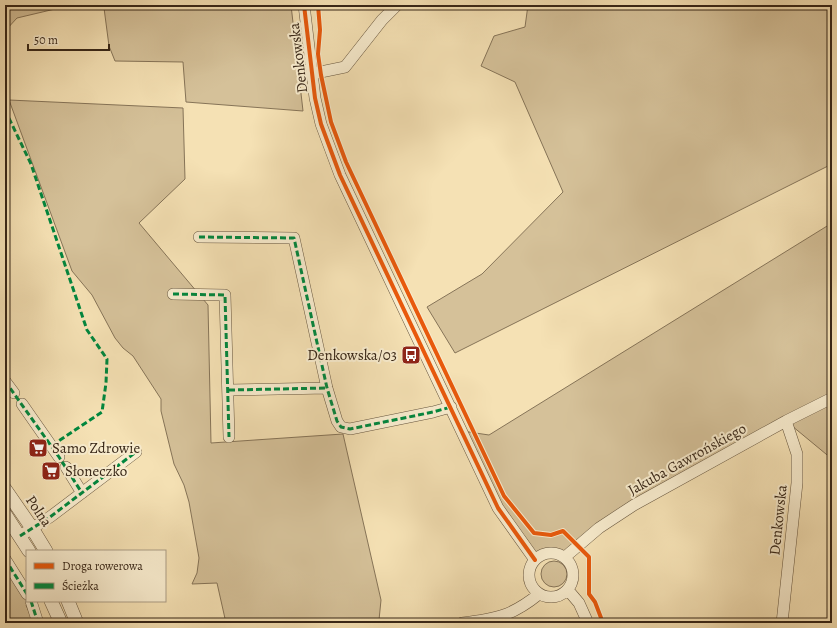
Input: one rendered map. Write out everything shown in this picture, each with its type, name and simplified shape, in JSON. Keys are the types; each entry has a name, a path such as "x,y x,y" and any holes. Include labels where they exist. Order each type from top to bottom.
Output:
{"street":[{"name":"Denkowska","path":"304,5 311,74 321,124 338,168 498,508 535,560"},
{"path":"311,74 345,67 382,20 397,5"},
{"path":"198,238 294,238 327,388 339,425 344,429 433,412 451,407"},
{"path":"173,294 225,295 230,437"},
{"path":"5,381 14,393"},
{"path":"229,390 327,388"},
{"name":"Jakuba Gawrońskiego","path":"565,557 600,528 634,504 786,421 832,398"},
{"path":"22,404 59,457"},
{"name":"Denkowska","path":"782,623 797,483 797,454 786,421"},
{"path":"20,536 82,493 136,452"},
{"path":"66,467 82,493"},
{"name":"Polna","path":"5,490 45,550"},
{"name":"Polna","path":"5,514 28,550"},
{"path":"548,553 556,553 565,557 573,568 574,576 572,584 568,590 555,598 539,594 534,589 529,574 535,560 548,553"},
{"path":"5,559 26,591"},
{"path":"568,590 579,603 588,623"},
{"path":"462,623 504,617 526,605 539,594"},
{"path":"31,602 38,623"},
{"path":"51,602 61,623"},
{"path":"68,602 77,623"}],"shaded area":[{"path":"5,5 291,5 303,111 186,102 183,62 115,61 109,46 104,8 55,9 17,18 5,31"},
{"path":"528,5 832,5 832,164 455,353 427,307 482,274 563,192 515,82 481,66 494,36 525,27"},
{"path":"9,100 183,108 185,179 139,223 208,305 211,443 343,434 381,600 379,620 376,623 226,623 217,583 192,584 197,573 199,558 189,502 184,485 174,464 161,411 161,399 133,356 123,348 115,338 92,295 72,271"},
{"path":"832,223 832,459 786,421 634,505 565,557 557,554 546,554 535,560 522,544 462,431 489,435"},
{"path":"554,561 563,565 567,574 563,583 554,587 545,583 541,574 545,565"},
{"path":"14,572 26,593 26,602 31,602 26,605 34,623 5,623 5,579"}],"marked path":[{"path":"5,110 31,164 87,330 107,359 106,383 102,412 51,446"},
{"path":"199,237 294,238 327,388 337,421 341,427 350,429 451,407"},
{"path":"173,294 225,295 229,437"},
{"path":"5,381 59,457 82,493"},
{"path":"229,390 327,388"},
{"path":"20,536 50,517 136,452"},
{"path":"5,559 26,592"},
{"path":"31,602 38,623"}],"cycle path":[{"path":"304,5 315,98 321,124 340,175 498,508 535,560"},
{"path":"318,5 320,30 318,54 321,75 331,122 346,162 504,496 534,533 551,535 563,531 589,557 589,594 595,602 603,623"}],"place":[{"name":"Denkowska/03","path":"411,355"},
{"name":"Samo Zdrowie","path":"38,448"},
{"name":"Słoneczko","path":"51,471"}]}
